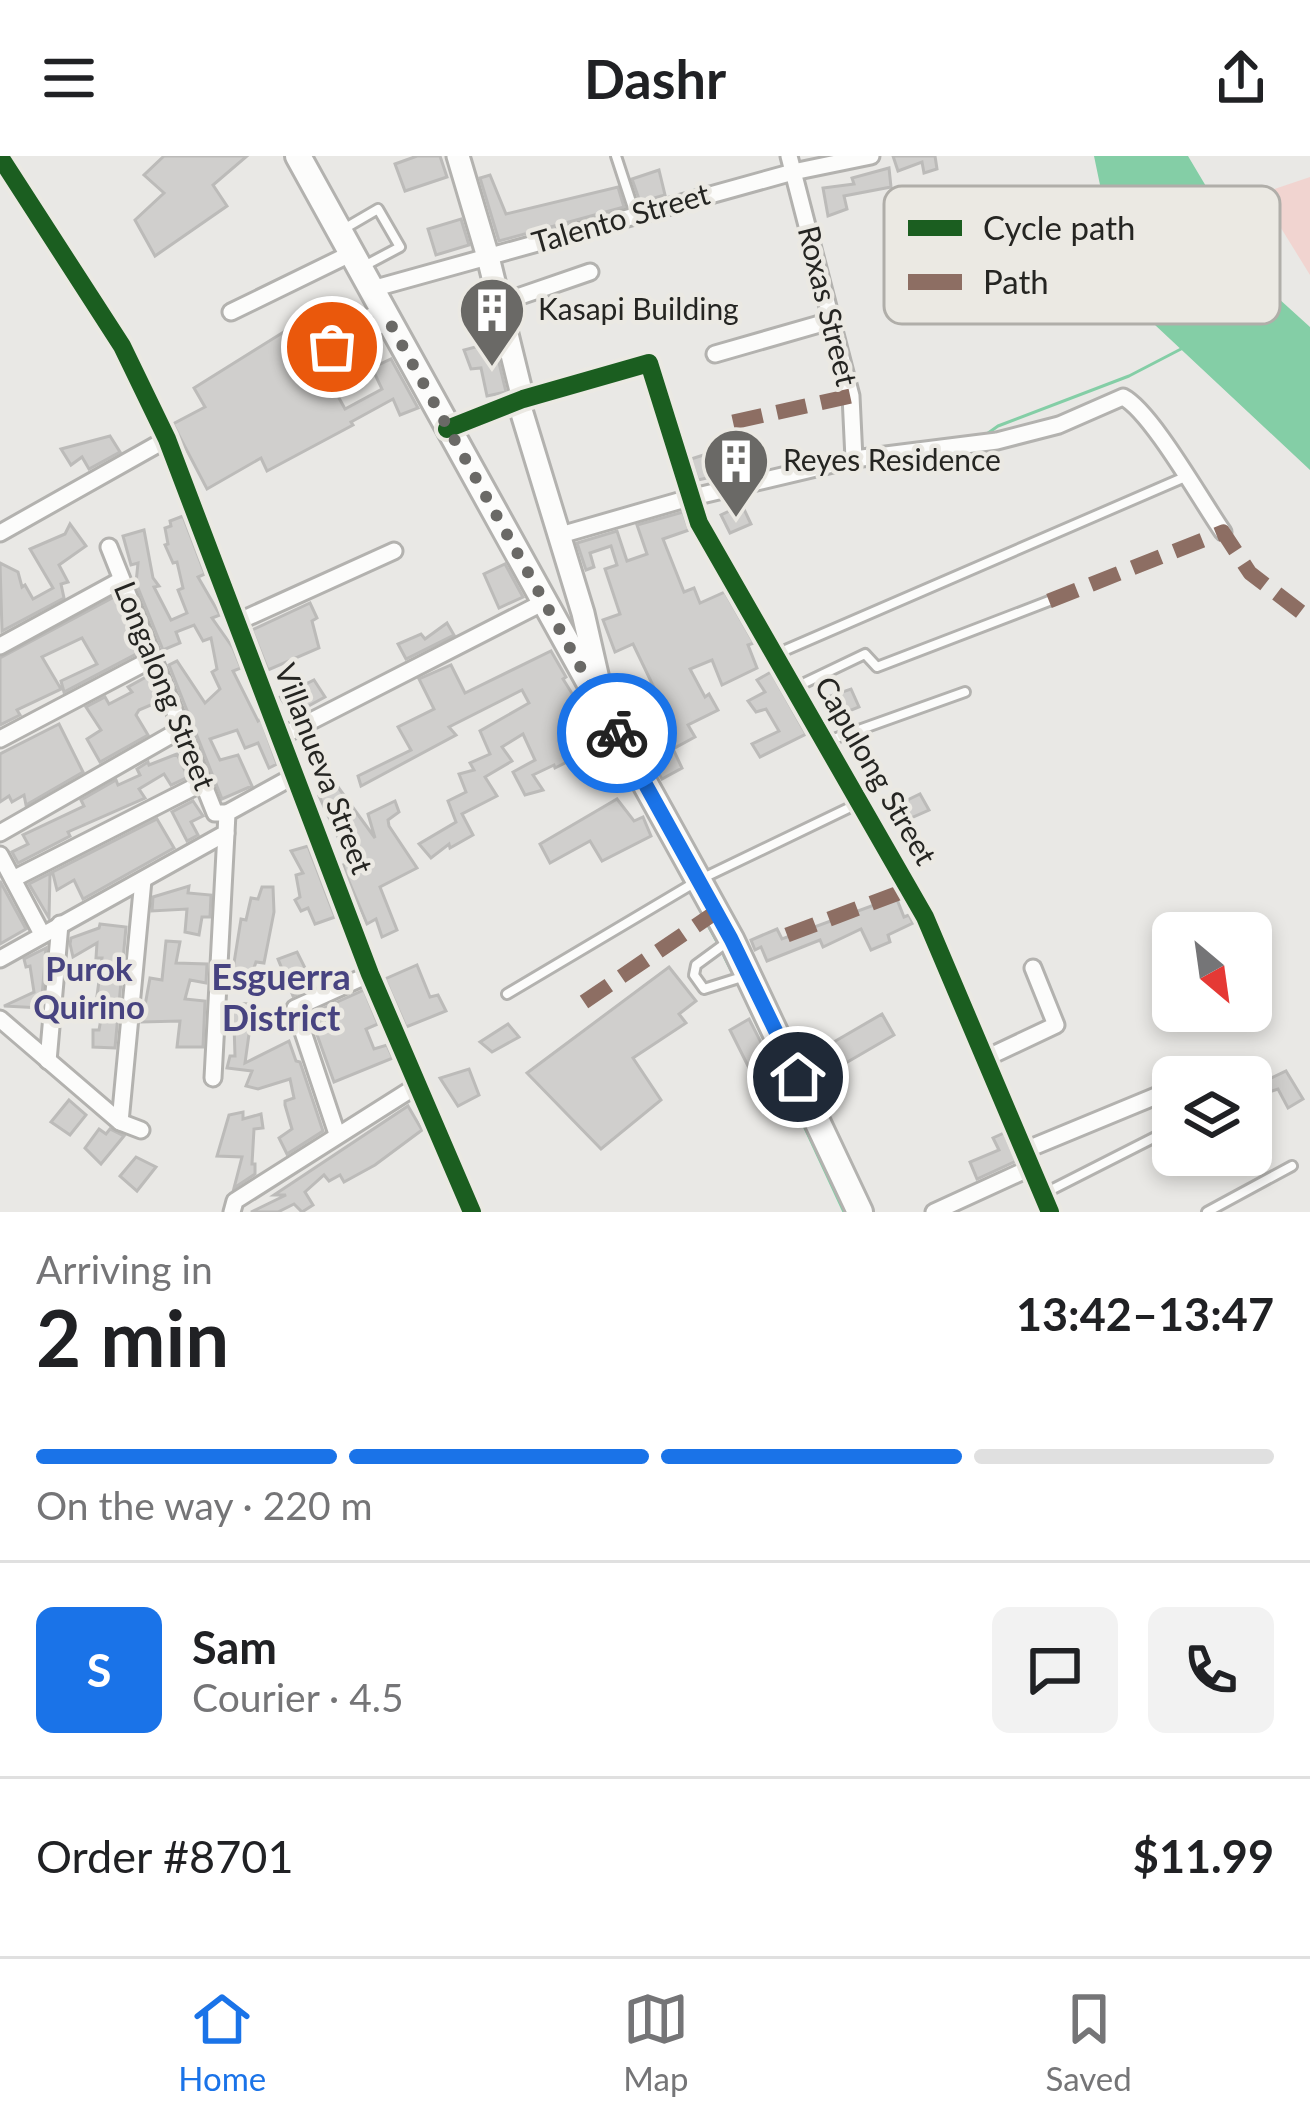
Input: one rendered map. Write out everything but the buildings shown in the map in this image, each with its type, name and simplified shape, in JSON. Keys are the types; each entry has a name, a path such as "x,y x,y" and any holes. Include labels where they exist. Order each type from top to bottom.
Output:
{"main road":[{"path":"298,156 731,939 860,1212"}],"street":[{"path":"458,156 500,303 523,399 520,410 583,613 604,710"},
{"name":"Talento Street","path":"231,312 488,256 791,164 872,156"},
{"name":"Villanueva Street","path":"0,157 7,181 122,346 167,439 370,974 472,1212"},
{"name":"Roxas Street","path":"791,164 851,395 854,458"},
{"path":"500,303 590,272"},
{"path":"715,354 830,321"},
{"name":"Capulong Street","path":"523,399 649,362 689,498 773,655 925,917 1050,1212"},
{"path":"556,536 854,458 997,441 1059,425 1123,397 1131,400 1222,532"},
{"path":"447,429 523,399"},
{"path":"0,533 167,439"},
{"name":"Longalong Street","path":"109,547 215,814 227,813"},
{"path":"236,623 394,551"},
{"path":"0,646 121,580"},
{"path":"278,737 546,602"},
{"path":"0,739 152,658"},
{"path":"0,833 180,730"},
{"path":"213,1078 227,813 293,776"},
{"path":"13,879 202,783"},
{"path":"0,959 226,833"},
{"path":"0,855 42,934"},
{"path":"120,1122 143,880"},
{"path":"48,1061 60,924"},
{"path":"984,1059 1056,1024 1033,968"},
{"path":"338,1134 295,1008 370,974"},
{"path":"0,1018 120,1122 141,1130"},
{"path":"232,1212 235,1202 418,1084"},
{"path":"1023,1150 1152,1098"},
{"path":"934,1212 1030,1168"}],"lane":[{"path":"616,156 635,214"},
{"path":"366,279 339,346 328,344 326,337 366,279 400,247 378,209 366,279"},
{"path":"773,655 1186,477"},
{"path":"793,688 865,654 877,667 1049,601"},
{"path":"823,742 965,692"},
{"path":"507,994 699,880 858,804"},
{"path":"731,939 695,965 694,975 704,989 749,974"},
{"path":"1042,1194 1152,1139"},
{"path":"1207,1212 1292,1166"}],"shaded area":[{"path":"1094,156 1188,156 1206,186 1100,186"},
{"path":"1310,177 1310,275 1280,226 1280,187"},
{"path":"1280,300 1310,327 1310,470 1154,324 1280,324"}],"waterway":[{"path":"984,436 998,426 1129,376 1181,349"},
{"path":"677,867 685,881"},
{"path":"692,895 701,911"},
{"path":"709,927 716,940"},
{"path":"724,956 731,970"},
{"path":"740,988 844,1212"}],"marked path":[{"path":"733,422 851,396"},
{"path":"1049,601 1223,532 1250,573 1310,619"},
{"path":"787,935 909,889"},
{"path":"584,1002 716,912"}],"cycle path":[{"path":"0,157 122,346 167,439 370,974 472,1212"},
{"path":"447,429 523,399 649,363 699,523 925,917 1050,1212"}],"way so far":[{"path":"332,347 391,325 617,733"}],"place":[{"name":"Kasapi Building","path":"492,369"},
{"name":"Reyes Residence","path":"736,520"}],"district":[{"name":"Purok Quirino","path":"89,988"},
{"name":"Esguerra District","path":"281,998"}],"route":[{"path":"617,733 731,939 798,1077"}]}
